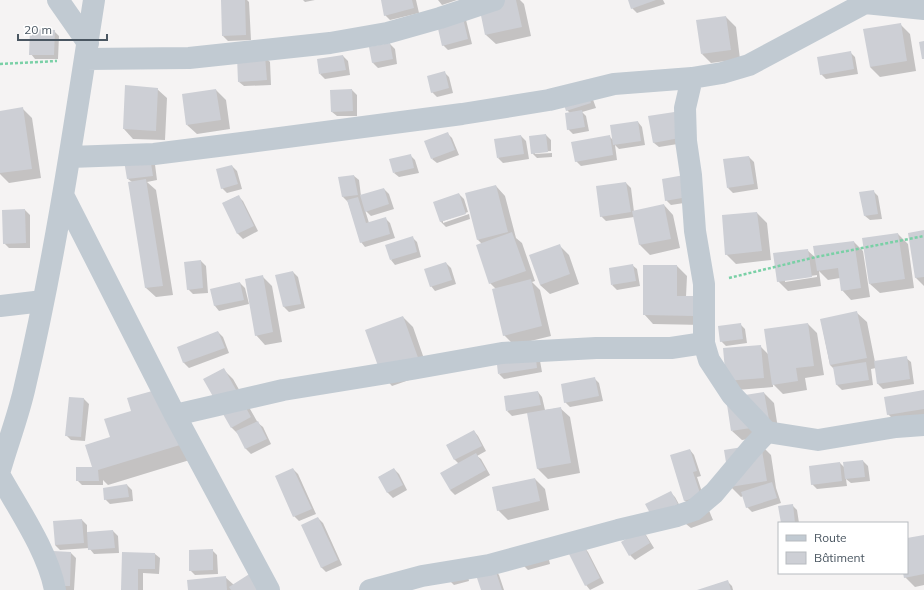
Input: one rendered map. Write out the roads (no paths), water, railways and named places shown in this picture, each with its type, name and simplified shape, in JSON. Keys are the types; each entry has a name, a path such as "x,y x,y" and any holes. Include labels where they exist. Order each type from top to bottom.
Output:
{"street":[{"path":"58,0 86,51"},
{"path":"0,470 25,388 43,301 70,157 94,0"},
{"path":"86,51 189,58 330,43 387,34 494,0"},
{"path":"70,157 154,154 226,145 462,114 549,100 614,84 692,78 722,73 750,65 863,1 924,9"},
{"path":"692,78 685,108 686,141 691,175 695,231 704,284 704,343 708,360 732,395 767,432 818,440 896,427 924,425"},
{"path":"63,195 175,416 269,590"},
{"path":"0,306 43,301"},
{"path":"175,416 283,390 502,353 596,348 671,348 704,343"},
{"path":"370,590 422,576 489,565 618,530 677,516 694,510 714,493 767,432"},
{"path":"0,476 35,537 54,581 55,590"}]}
